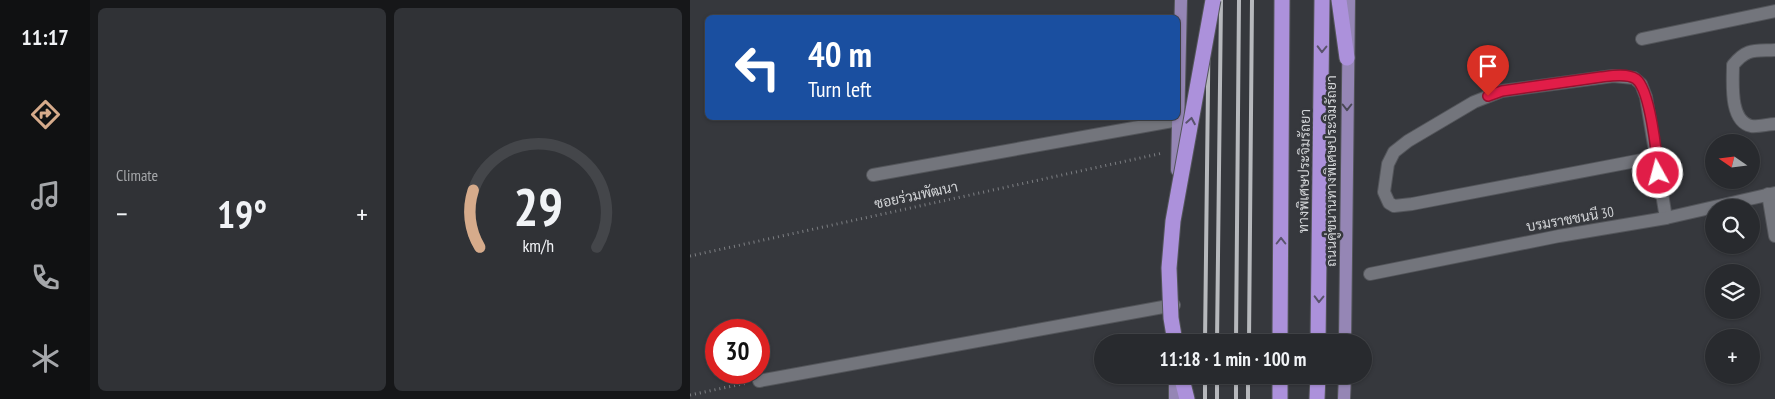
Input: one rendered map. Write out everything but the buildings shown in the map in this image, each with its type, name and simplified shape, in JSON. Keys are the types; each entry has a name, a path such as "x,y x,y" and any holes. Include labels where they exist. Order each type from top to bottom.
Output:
{"highway":[{"path":"1174,334 1171,318 1169,268 1173,220 1213,0"},
{"name":"ทางพิเศษประจิมรัถยา","path":"1280,334 1282,0"},
{"name":"ทางพิเศษประจิมรัถยา","path":"1318,334 1322,0"},
{"path":"1339,0 1347,58"},
{"path":"1183,384 1187,399"},
{"path":"1280,384 1280,399"},
{"path":"1318,384 1318,399"}],"main road":[{"path":"1180,40 1181,0"},
{"name":"ถนนคู่ขนานทางพิเศษประจิมรัถยา","path":"1345,334 1349,0"},
{"path":"1175,334 1178,120"},
{"path":"1175,384 1175,399"},
{"path":"1344,384 1344,399"}],"street":[{"path":"1642,39 1775,11"},
{"path":"1775,50 1752,51 1742,54 1733,65 1734,107 1739,118 1750,126 1775,124"},
{"path":"1657,157 1412,204 1394,206 1389,203 1384,192 1388,164 1394,152 1408,141 1474,102 1502,91 1605,77 1634,78 1641,84 1646,97 1657,157 1660,189 1666,218"},
{"path":"873,175 1178,120"},
{"path":"1771,194 1775,236"},
{"name":"บรมราชชนนี 30","path":"1370,274 1559,236 1666,218 1771,194"},
{"path":"770,378 1174,305"}],"path":[{"name":"ซอยร่วมพัฒนา","path":"690,256 1147,157"},
{"path":"690,395 741,384"}],"railway":[{"path":"1205,334 1209,0"},
{"path":"1217,334 1221,0"},
{"path":"1236,334 1239,0"},
{"path":"1249,334 1252,0"},
{"path":"1205,384 1205,399"},
{"path":"1217,384 1217,399"},
{"path":"1236,384 1236,399"},
{"path":"1248,384 1248,399"}],"route":[{"path":"1488,96 1502,91 1601,77 1634,78 1641,84 1646,97 1657,157 1658,173"}]}
